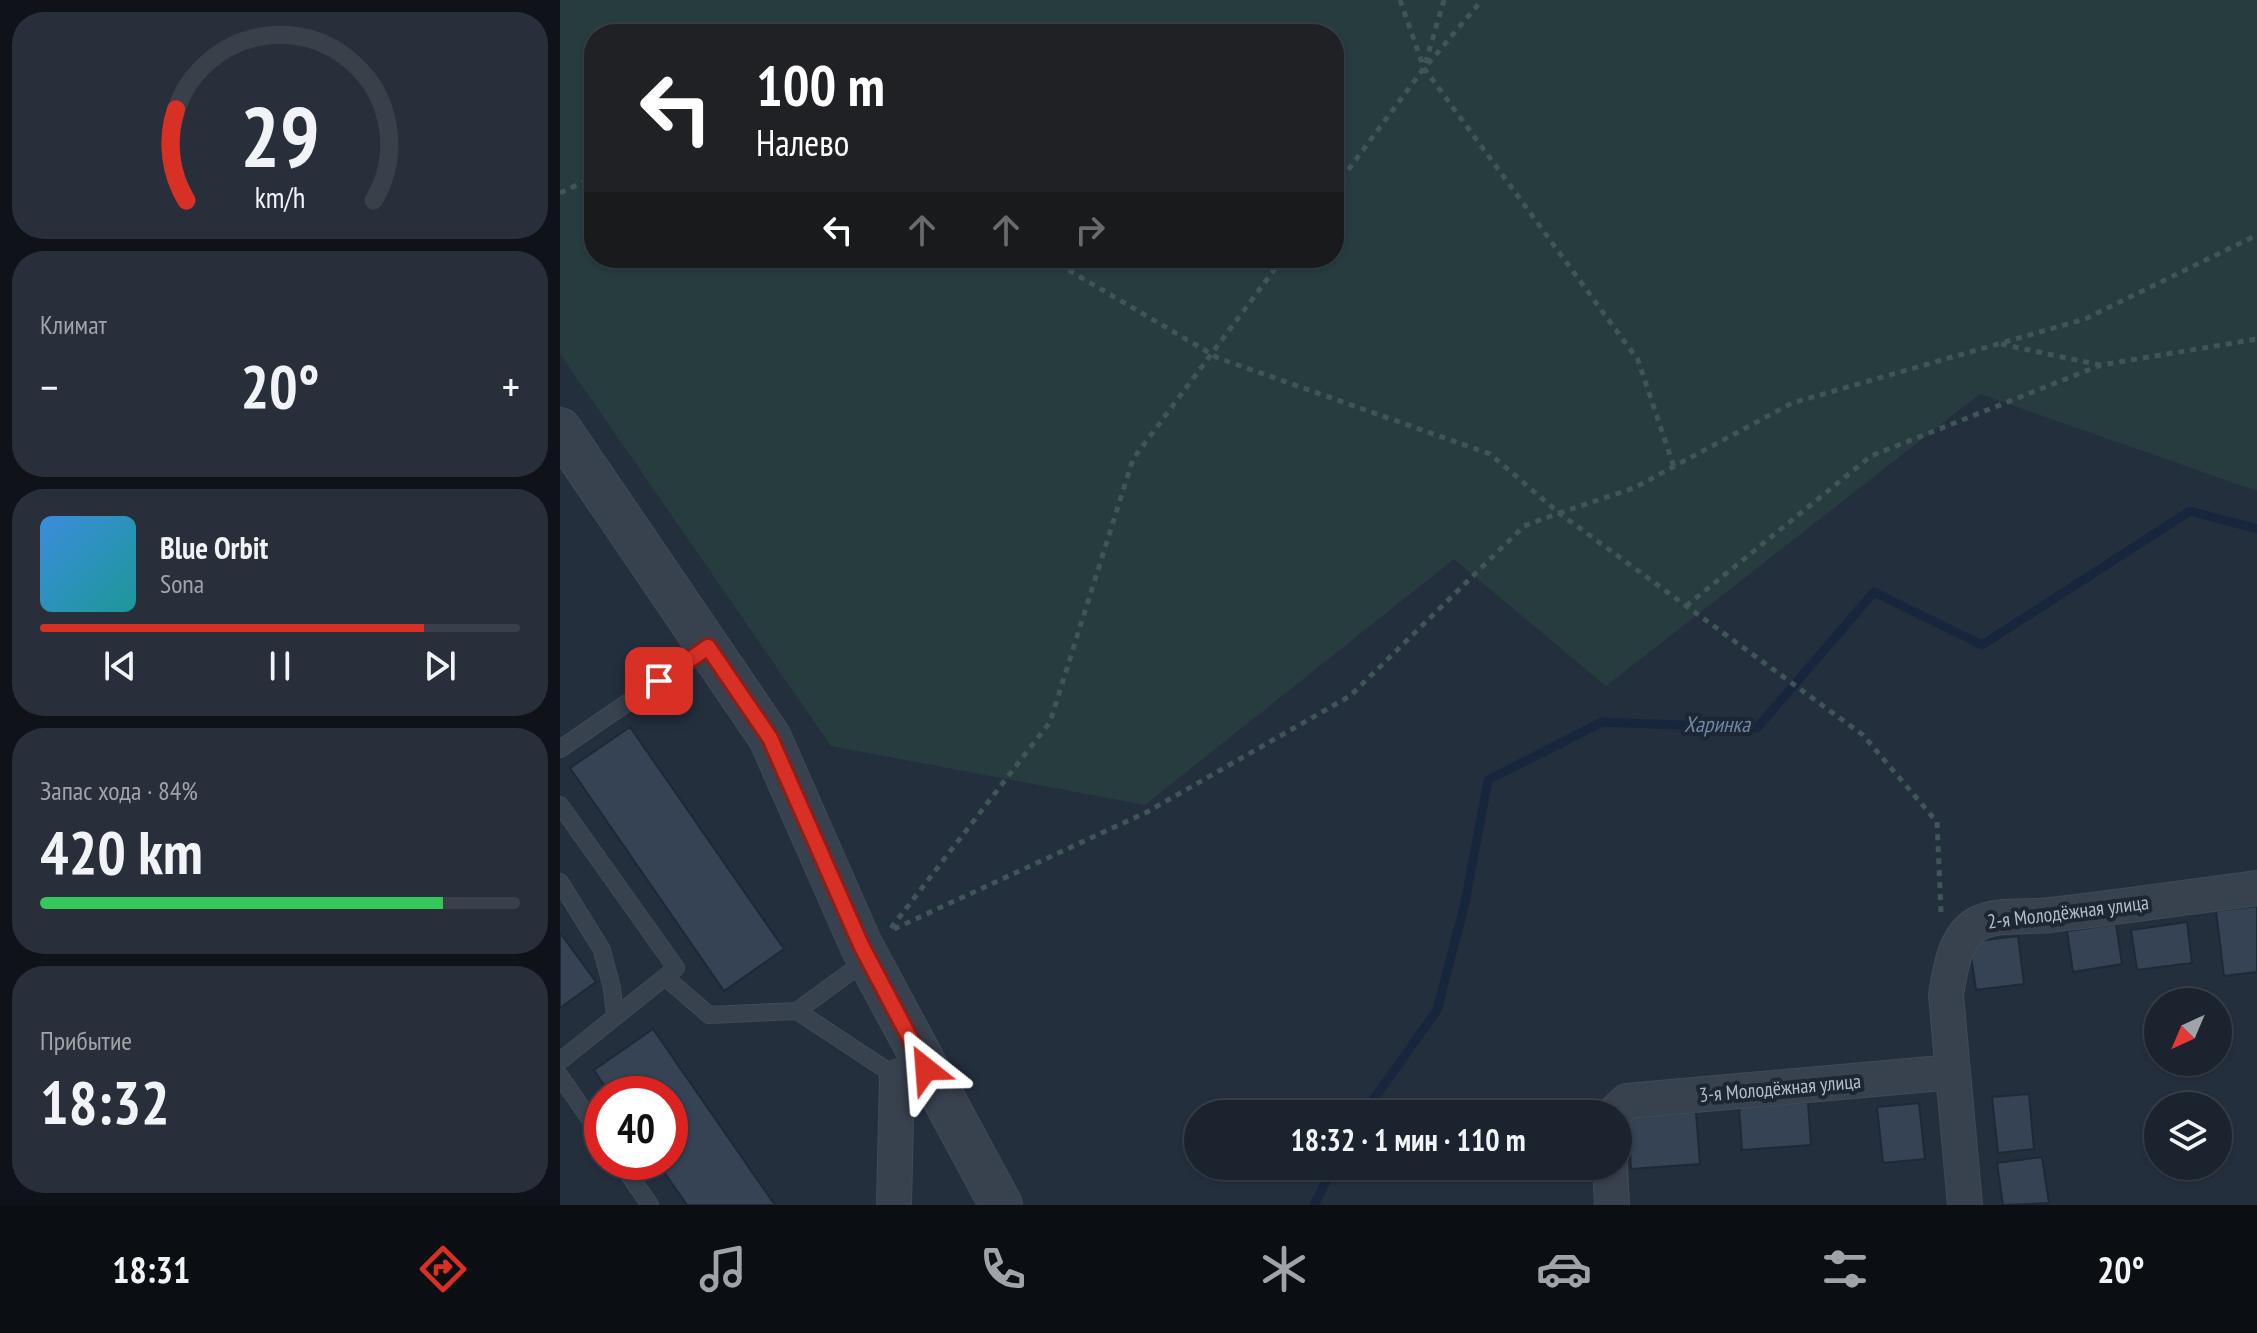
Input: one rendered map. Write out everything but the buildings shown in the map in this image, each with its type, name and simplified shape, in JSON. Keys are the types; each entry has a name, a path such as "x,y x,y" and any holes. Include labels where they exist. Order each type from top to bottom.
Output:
{"street":[{"path":"560,429 770,738 868,959 912,1073 1001,1205"},
{"name":"2-я Молодёжная улица","path":"1965,1205 1947,1006 1948,981 1960,943 1976,924 2257,888"},
{"name":"3-я Молодёжная улица","path":"1632,1101 1953,1072"},
{"path":"894,1205 912,1073"},
{"path":"1611,1180 1612,1205"}],"lane":[{"path":"560,749 708,647"},
{"path":"560,805 676,968 560,1061"},
{"path":"560,882 602,950 612,988 615,1017"},
{"path":"797,1011 868,959"},
{"path":"665,977 709,1015 797,1011 912,1073"},
{"path":"560,1076 584,1111"},
{"path":"633,1180 650,1205"}],"path":[{"path":"1400,0 1424,68 1638,360 1674,467"},
{"path":"1424,68 1444,0"},
{"path":"1344,176 1424,68 1482,0"},
{"path":"560,193 584,182"},
{"path":"1276,268 1133,459 1050,722 888,932 1147,812 1350,696 1524,526 1634,488 1792,403 2085,319 2257,235"},
{"path":"1065,268 1211,354 1490,454 1559,513 1863,735 1937,822 1941,913 1976,924"},
{"path":"1686,606 1871,456 2101,365 2257,339"},
{"path":"2000,343 2101,365"}],"green space":[{"path":"560,0 2257,0 2257,491 1980,394 1606,686 1454,559 1145,805 831,746 560,354"}],"waterway":[{"name":"Харинка","path":"1373,1100 1437,1010 1465,903 1488,780 1602,722 1757,728 1874,592 1982,645 2190,511 2257,529"},
{"name":"Харинка","path":"1314,1205 1327,1180"}],"route":[{"path":"659,681 708,647 770,738 861,945 926,1069"}]}
